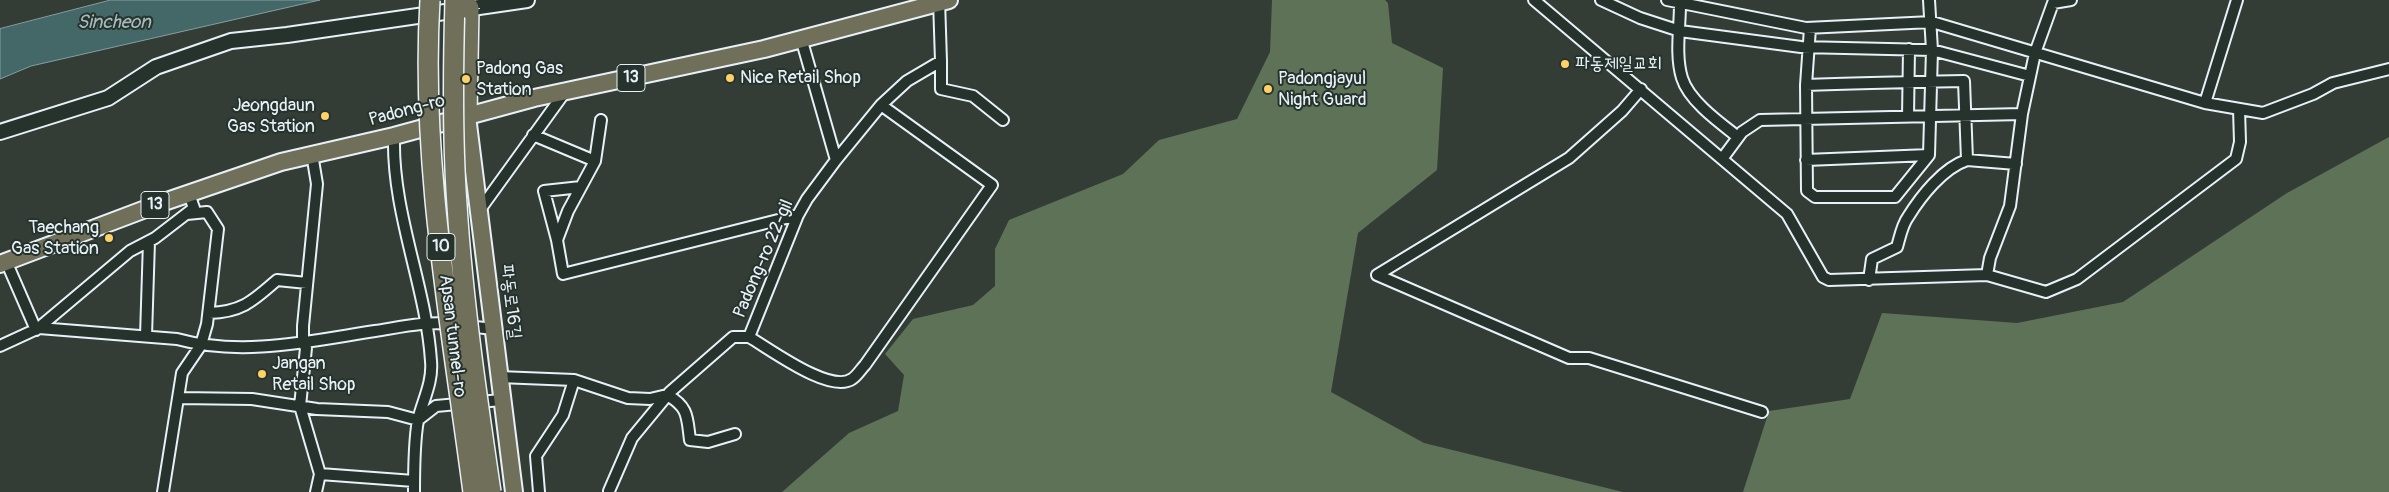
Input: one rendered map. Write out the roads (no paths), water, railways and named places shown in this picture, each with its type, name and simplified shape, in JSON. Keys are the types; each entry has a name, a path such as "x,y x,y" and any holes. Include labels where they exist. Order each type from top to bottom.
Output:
{"highway":[{"path":"416,0 422,70 430,115"},
{"name":"Apsan tunnel-ro","path":"430,0 430,115 441,247 473,492"},
{"name":"Apsan tunnel-ro","path":"455,0 453,137 457,206 465,291 491,492"},
{"path":"467,116 470,0"}],"main road":[{"name":"Padong-ro","path":"3,263 164,202 312,154 394,136 534,98 764,48 942,1"},
{"name":"파동로16길","path":"467,116 494,329"},
{"path":"499,377 514,492"}],"street":[{"path":"0,132 108,98 156,68 231,41 287,35 527,0"},
{"path":"1534,0 1787,214 1823,277 1829,280 1987,275 2046,292 2077,279 2236,159 2240,142 2239,109"},
{"path":"1601,0 1640,18 1680,31 1807,47 1932,50 2030,76"},
{"path":"1667,0 1810,28 1930,22 2205,103 2263,113 2313,94 2333,83 2389,69"},
{"path":"1810,28 1807,47 1805,119 1807,191 1815,197 1895,196 1929,155 1932,50 1929,0"},
{"path":"1987,275 1990,258 2010,206 2022,114 2035,53 2053,3 2071,0"},
{"path":"2205,103 2236,0"},
{"path":"942,1 941,89 973,96 1003,120"},
{"path":"1680,4 1679,54 1683,80 1703,109 1738,137"},
{"path":"801,38 836,160"},
{"path":"1908,49 1908,117"},
{"name":"Padong-ro 22-gil","path":"609,491 632,438 667,395 733,337 750,337 798,215 807,199 836,160 881,105 907,82 941,61"},
{"path":"1806,85 1964,81 1967,160"},
{"path":"1641,89 1622,111 1569,158 1377,275 1569,358 1589,358 1762,412"},
{"path":"479,212 565,92"},
{"path":"750,337 821,379 839,382 851,380 865,365 992,185 881,105"},
{"path":"1722,159 1742,132 1760,120 2022,114"},
{"path":"557,240 568,211 595,161 601,120"},
{"path":"533,135 595,161"},
{"path":"320,474 414,487 418,420 426,398 431,363 426,323 400,209 393,155 394,136"},
{"path":"312,154 317,184 307,283 303,343 306,348 300,406 320,474 316,492"},
{"path":"1806,160 1929,155"},
{"path":"1869,280 1872,259 1897,246 1907,218 1929,190 1954,165 1967,160 2016,164"},
{"path":"581,187 544,190 557,240 563,274 798,215"},
{"path":"0,346 36,330 130,251 149,241 187,214 194,208 189,194"},
{"path":"163,492 182,373 201,345 208,313 218,229 207,212 187,214"},
{"path":"146,336 149,241"},
{"path":"3,263 36,330"},
{"path":"208,313 228,313 249,305 277,280 307,283"},
{"path":"36,330 146,336 177,339 201,345 228,348 303,343 437,322 494,329 501,400 436,406 418,420"},
{"path":"499,377 574,380 628,398 650,399 667,395 681,402 687,416 690,440 708,442 736,434"},
{"path":"539,492 536,456 563,415 574,380"},
{"path":"179,398 252,399 300,406 388,412 418,420"}],"water":[{"name":"Sincheon","path":"111,0 320,0 31,66 0,79 0,29"}],"place":[{"name":"파동제일교회","path":"1565,64"},
{"name":"Nice Retail Shop","path":"730,78"},
{"name":"Padong Gas Station","path":"466,79"},
{"name":"Padongjayul Night Guard","path":"1268,89"},
{"name":"Jeongdaun Gas Station","path":"325,116"},
{"name":"Taechang Gas Station","path":"109,238"},
{"name":"Jangan Retail Shop","path":"262,374"}]}
